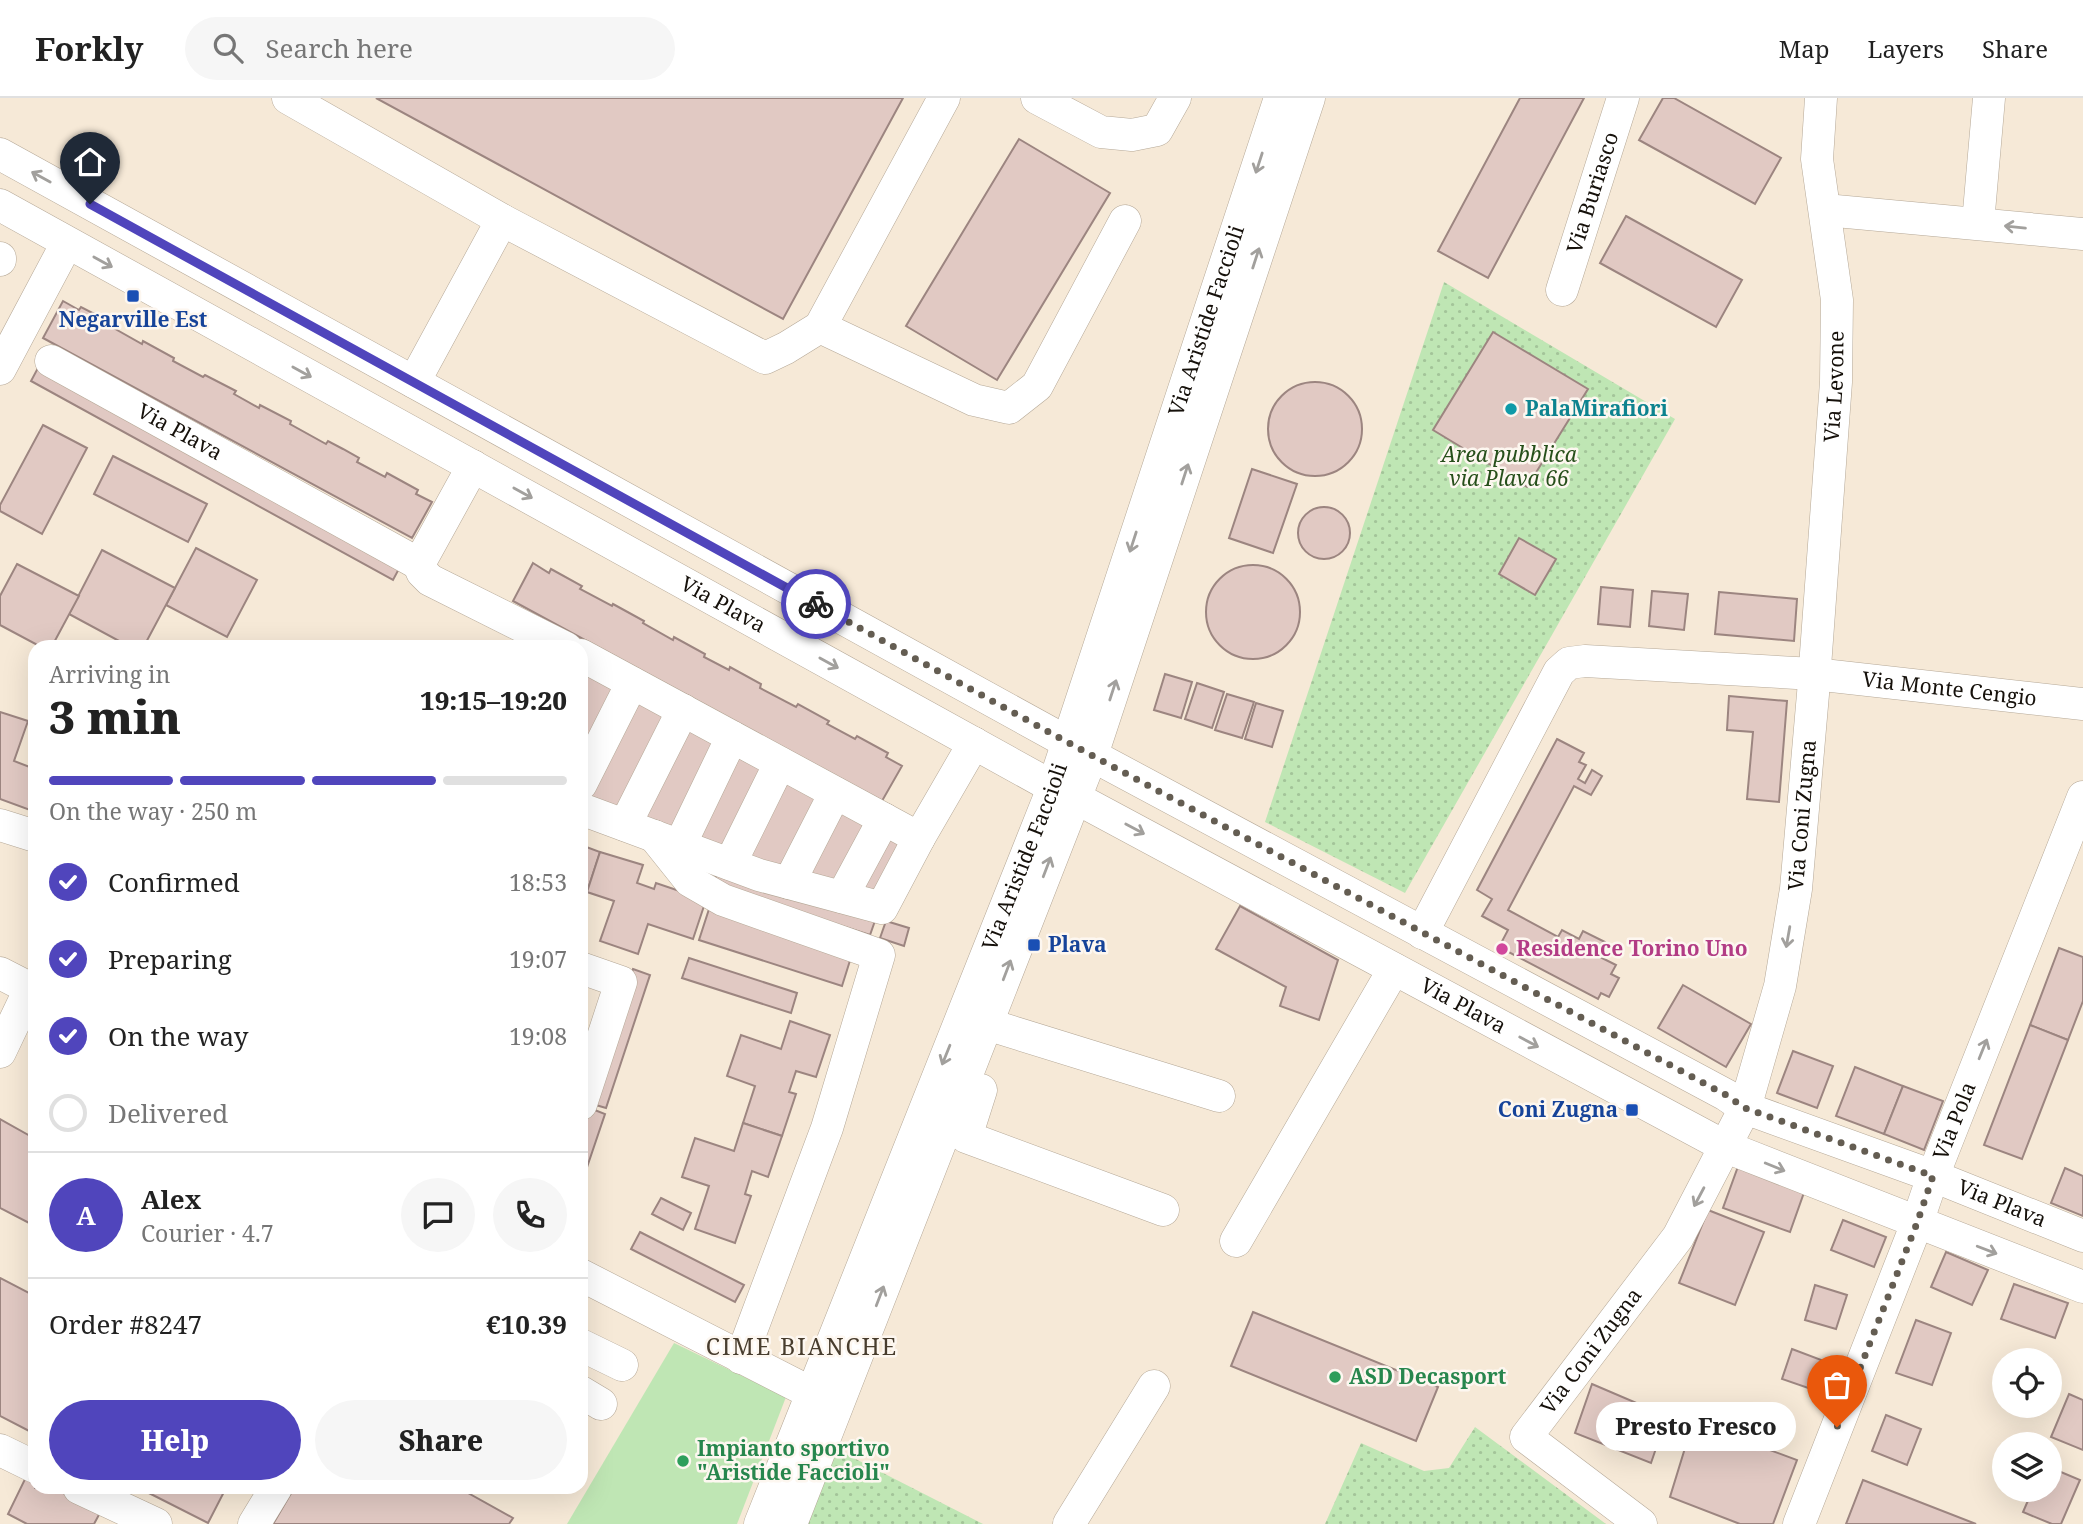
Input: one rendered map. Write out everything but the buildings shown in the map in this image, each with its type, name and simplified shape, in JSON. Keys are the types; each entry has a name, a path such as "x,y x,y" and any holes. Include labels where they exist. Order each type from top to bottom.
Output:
{"street":[{"path":"288,98 502,220 765,358 820,327 944,98"},
{"path":"1037,98 1101,132 1132,135 1157,130 1175,98"},
{"name":"Via Aristide Faccioli","path":"1079,748 1280,98"},
{"name":"Via Aristide Faccioli","path":"761,1524 824,1400 983,1023 1309,98"},
{"name":"Via Buriasco","path":"1562,290 1623,98"},
{"name":"Via Levone","path":"1814,674 1836,382 1837,300 1817,159 1821,98"},
{"path":"1978,223 1989,98"},
{"name":"Via Plava","path":"0,154 1079,748 1726,1095 1745,1108 1933,1176 2083,1236"},
{"name":"Via Plava","path":"2,210 67,243 1064,792 1726,1147 2083,1287"},
{"path":"1825,210 2083,234"},
{"path":"377,413 405,377 502,220"},
{"path":"820,327 974,400 1009,408 1037,386 1125,220"},
{"path":"0,369 67,243"},
{"path":"337,391 358,351"},
{"name":"Via Plava","path":"51,361 419,564 430,580 528,638"},
{"path":"419,564 473,466"},
{"path":"1422,933 1559,672 1569,663 1585,661 1814,674"},
{"name":"Via Plava","path":"588,662 683,710 919,838"},
{"name":"Via Monte Cengio","path":"1814,674 2083,704"},
{"name":"Via Coni Zugna","path":"1641,1524 1526,1437 1678,1237 1745,1108 1780,986 1794,901 1814,674"},
{"path":"588,770 632,683"},
{"path":"653,835 683,710"},
{"path":"653,835 732,737"},
{"path":"588,812 730,864 882,908 974,743"},
{"path":"730,864 780,763"},
{"path":"789,883 835,793"},
{"name":"Via Pola","path":"1799,1524 2083,797"},
{"path":"842,897 884,819"},
{"path":"0,825 28,834"},
{"path":"653,835 690,881 723,900 880,955 827,1128 741,1358"},
{"path":"1353,947 1373,907"},
{"path":"1236,1241 1394,969"},
{"path":"588,970 621,982 588,1083"},
{"path":"0,973 28,987"},
{"path":"0,1052 28,999"},
{"path":"1163,1210 966,1137 983,1023 1219,1096"},
{"path":"588,1279 824,1400"},
{"path":"588,1348 622,1365"},
{"path":"1069,1524 1154,1386"},
{"name":"Via Aristide Faccioli","path":"791,1524 824,1400"},
{"path":"0,1450 28,1463"},
{"path":"92,1494 156,1524"},
{"path":"254,1524 272,1494"}],"green space":[{"name":"Area pubblica via Plava 66","path":"1444,282 1675,419 1405,893 1265,822"},
{"name":"Impianto sportivo \"Aristide Faccioli\"","path":"674,1343 786,1397 737,1524 567,1524 585,1494 588,1494 588,1488"},
{"path":"1475,1427 1606,1524 1325,1524 1361,1443 1424,1471 1449,1468"},
{"path":"836,1449 983,1524 806,1524"}],"way so far":[{"path":"816,604 1067,742 1726,1095 1745,1108 1933,1176 1837,1427"}],"place":[{"name":"Negarville Est","path":"133,296"},
{"name":"PalaMirafiori","path":"1511,409"},
{"name":"Plava","path":"1034,945"},
{"name":"Residence Torino Uno","path":"1502,949"},
{"name":"Coni Zugna","path":"1632,1110"},
{"name":"ASD Decasport","path":"1335,1377"},
{"name":"Presto Fresco","path":"1837,1427"},
{"name":"Impianto sportivo \"Aristide Faccioli\"","path":"683,1461"}],"district":[{"name":"CIME BIANCHE","path":"802,1347"}],"route":[{"path":"90,204 816,604"}]}
